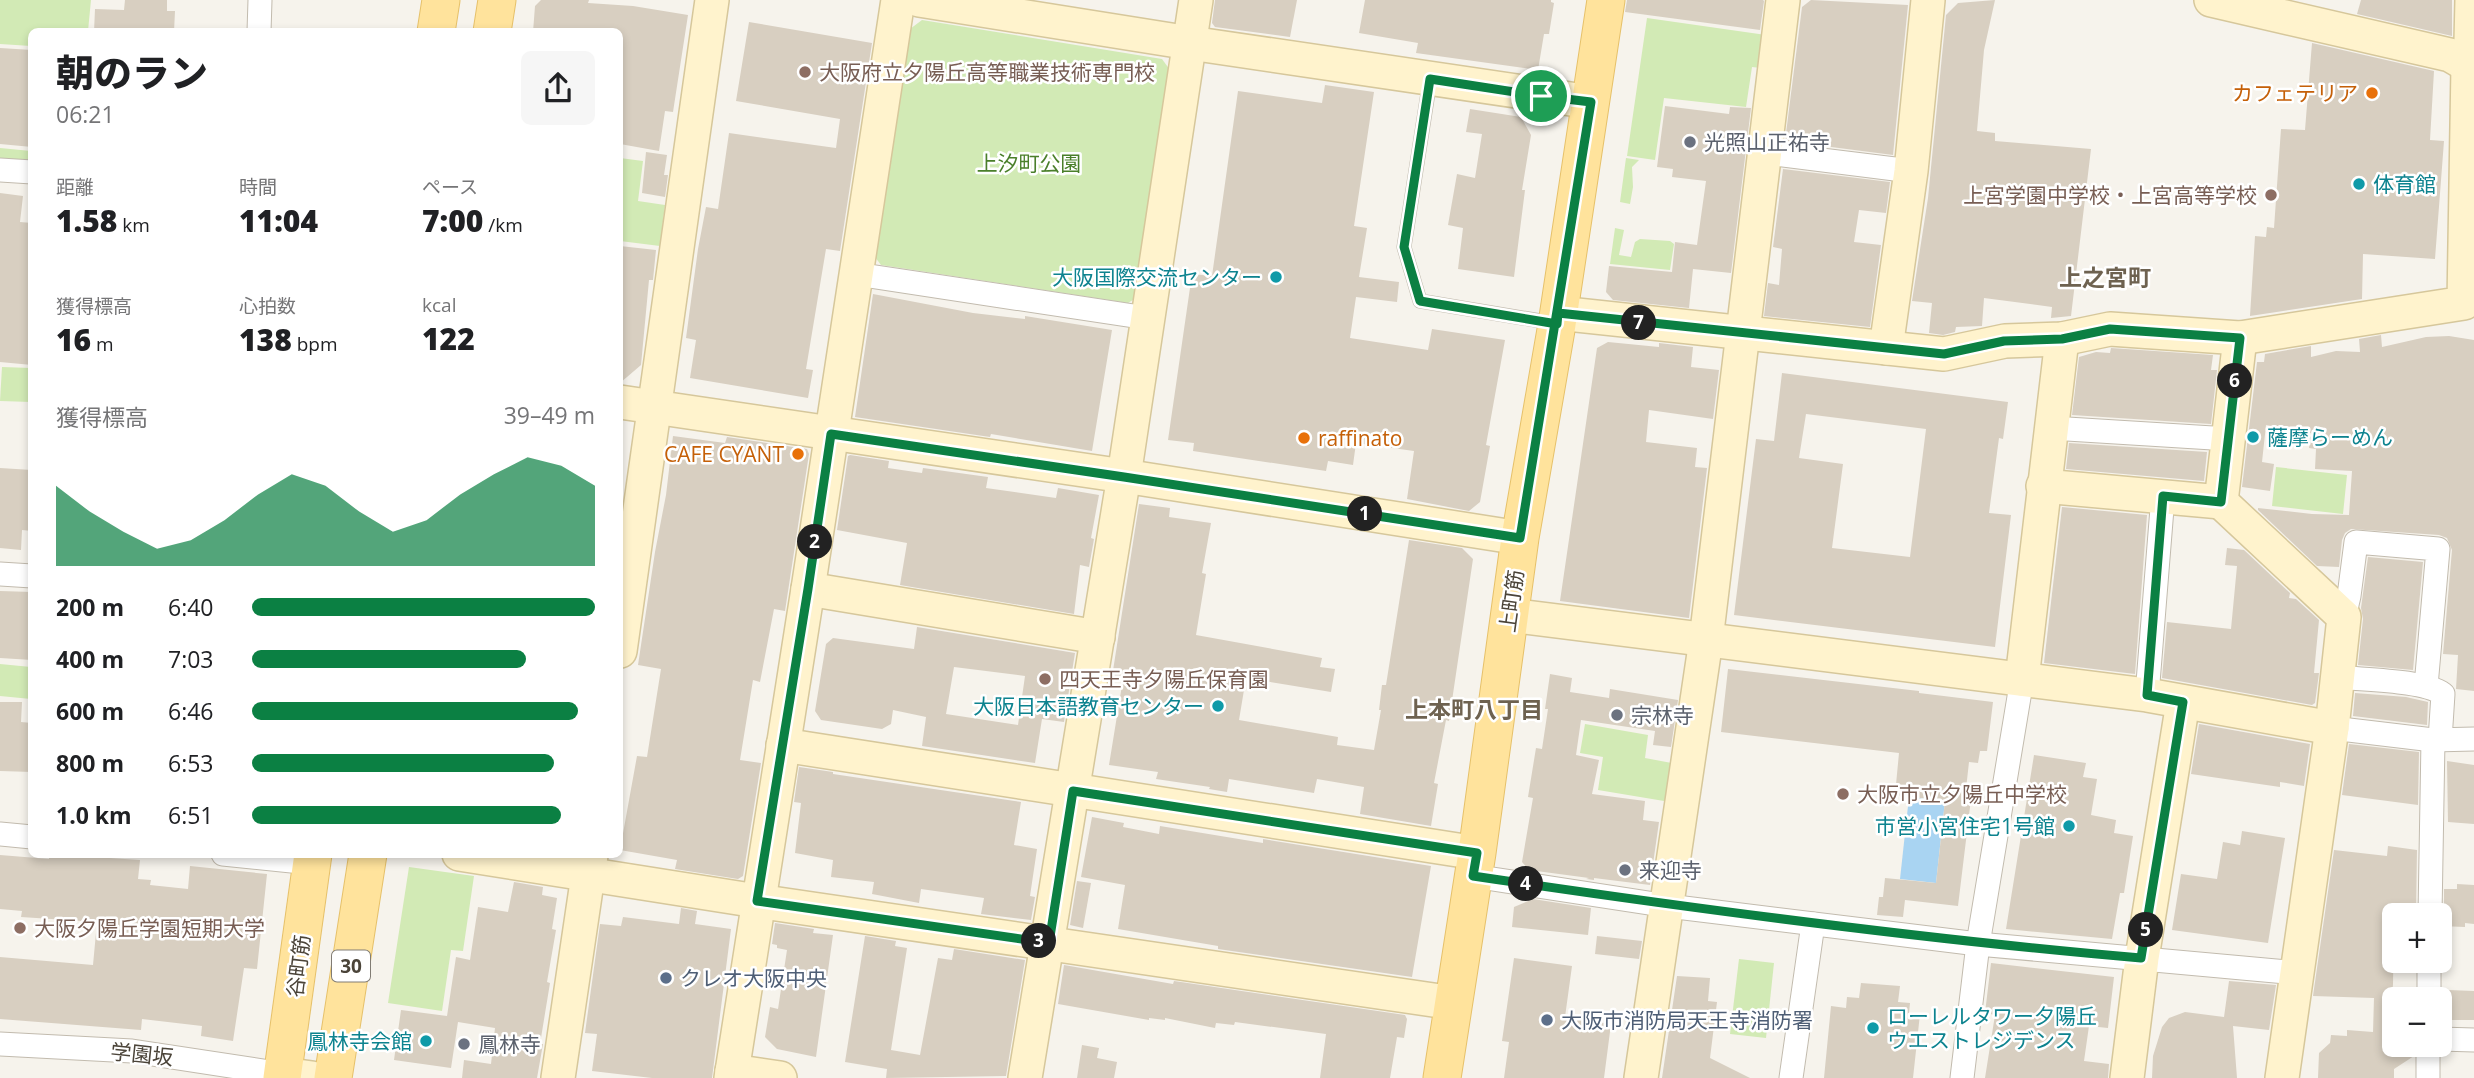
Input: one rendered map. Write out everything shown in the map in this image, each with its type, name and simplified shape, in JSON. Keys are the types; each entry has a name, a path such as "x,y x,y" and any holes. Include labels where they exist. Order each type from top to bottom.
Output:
{"main road":[{"path":"437,28 441,0"},
{"path":"493,28 497,0"},
{"name":"上町筋","path":"1442,1078 1520,538 1606,0"},
{"name":"30","path":"333,1078 367,858"},
{"name":"谷町筋","path":"292,1077 312,859"}],"street":[{"path":"259,28 260,0"},
{"path":"623,630 712,0"},
{"path":"779,1078 731,1074 898,0"},
{"path":"919,0 1591,102"},
{"path":"1026,1078 1124,477 1196,0"},
{"path":"1641,1078 1706,640 1783,0"},
{"path":"1886,348 1911,172 1928,0"},
{"path":"2211,0 2450,55 2471,67"},
{"path":"1557,318 1743,333 1944,354 2004,341 2062,339 2110,329 2240,338 2469,303 2472,0"},
{"path":"1766,153 1911,172"},
{"path":"0,170 28,172"},
{"path":"856,274 1147,318"},
{"path":"2221,502 2240,338"},
{"path":"1962,1078 1978,944 2022,679 2062,339"},
{"path":"623,402 1520,538"},
{"path":"2051,428 2229,439"},
{"path":"2043,486 2221,502 2344,617"},
{"path":"2147,695 2163,496"},
{"path":"2282,1078 2356,542 2438,549 2426,686"},
{"path":"0,574 28,576"},
{"path":"808,589 1098,636"},
{"path":"1509,615 2147,695 2332,727 2437,740 2474,739"},
{"path":"2337,677 2426,686 2443,694 2437,740 2430,903"},
{"path":"2127,1078 2141,958 2183,702"},
{"path":"783,745 1073,791 1475,864 1668,906 1978,944 2298,973"},
{"path":"0,834 28,837"},
{"path":"294,858 312,859"},
{"path":"506,858 589,865 757,901 1454,1003"},
{"path":"558,1078 589,865"},
{"path":"1791,1078 1813,923"},
{"path":"2452,1039 2474,1040"},
{"name":"学園坂","path":"0,1044 132,1051 292,1077"},
{"path":"2428,1057 2428,1078"}],"lane":[{"path":"1430,79 1404,247 1420,301 1557,318"}],"green space":[{"path":"0,0 91,0 88,28 28,28 28,46 0,44"},
{"path":"1647,18 1766,35 1761,68 1752,67 1746,107 1664,98 1655,160 1627,156"},
{"name":"上汐町公園","path":"922,20 1162,59 1170,70 1139,296 1128,303 881,265 872,253 910,29"},
{"path":"0,148 28,151 28,163 0,161"},
{"path":"623,158 643,161 638,201 665,205 660,246 623,241"},
{"path":"1626,158 1639,160 1632,167 1630,204 1620,202"},
{"path":"1615,228 1624,230 1619,255 1631,257 1635,242 1640,239 1670,241 1674,244 1670,270 1610,264"},
{"path":"2,367 28,368 28,402 0,401"},
{"path":"2276,467 2347,475 2343,514 2272,506"},
{"path":"0,664 28,667 28,699 0,696"},
{"path":"1585,724 1648,735 1645,758 1677,764 1670,802 1598,790 1603,757 1580,753"},
{"path":"409,867 474,876 463,951 451,950 442,1011 388,1003"},
{"path":"1739,959 1774,963 1766,1038 1730,1034"}],"water":[{"path":"1909,797 1945,801 1936,883 1900,879"}],"building":[{"path":"125,0 167,0 167,11 175,11 174,28 94,28 95,9 124,10"},
{"path":"541,0 589,0 588,3 633,6 688,15 673,112 665,111 659,151 623,145 623,28 533,28 535,6"},
{"path":"1215,0 1297,0 1290,37 1215,27 1212,23"},
{"path":"1365,0 1551,0 1554,3 1549,34 1544,34 1538,70 1416,53 1418,43 1359,33"},
{"path":"1627,0 1764,1 1760,30 1625,12"},
{"path":"1811,0 1908,5 1893,155 1785,141 1802,7"},
{"path":"1995,0 1984,50 1977,131 1995,133 1995,141 2091,149 2071,316 2051,318 2052,307 1984,298 1982,326 1956,327 1955,332 1943,335 1929,333 1932,303 1912,301 1928,198 1946,15 1958,3"},
{"path":"2361,0 2452,0 2452,36 2357,14"},
{"path":"749,22 872,43 840,251 826,249 806,369 813,370 808,398 690,378 696,340 686,338 698,249 706,207 718,209 729,133 836,148 840,119 736,101"},
{"path":"2312,43 2434,71 2430,140 2444,141 2435,259 2363,254 2362,299 2250,316 2255,236 2266,237 2267,227 2274,228 2281,129 2305,130"},
{"path":"0,48 28,50 28,147 0,144"},
{"name":"大阪国際交流センター","path":"1325,85 1374,92 1354,226 1367,228 1359,277 1399,282 1397,302 1356,297 1350,338 1428,350 1432,329 1505,340 1486,445 1490,446 1480,502 1469,511 1407,499 1414,451 1356,443 1353,465 1328,461 1326,471 1193,451 1194,443 1168,440 1192,274 1212,276 1238,91 1322,103"},
{"path":"1665,106 1729,114 1730,107 1751,108 1731,273 1693,269 1689,308 1613,300 1606,292 1609,266 1672,272 1675,242 1697,245 1706,181 1672,177 1673,169 1657,167"},
{"path":"1470,109 1521,117 1531,135 1522,190 1525,190 1514,277 1458,269 1463,228 1448,225 1457,174 1475,178 1482,134 1466,132"},
{"path":"646,152 667,155 665,197 642,193"},
{"path":"1783,169 1890,182 1886,213 1859,210 1854,242 1881,245 1870,327 1764,316 1768,283 1779,285 1782,249 1773,247"},
{"path":"0,193 23,196 20,222 28,223 28,365 0,362"},
{"path":"623,246 656,250 653,280 649,280 641,365 623,380"},
{"path":"873,294 973,313 1025,319 1025,316 1112,330 1092,451 991,434 990,437 855,417"},
{"path":"2381,335 2382,347 2426,337 2449,336 2474,340 2474,691 2456,689 2458,655 2443,654 2452,550 2447,538 2439,535 2351,529 2345,533 2342,540 2339,567 2317,566 2258,510 2349,515 2352,471 2315,469 2316,449 2309,448 2311,433 2266,425 2262,462 2274,464 2270,491 2242,487 2257,362 2264,362 2265,354 2311,346 2311,357 2336,351 2360,352 2359,339"},
{"path":"1608,342 1693,347 1691,367 1719,370 1713,419 1649,410 1646,442 1697,448 1695,467 1707,468 1689,618 1560,601 1597,348"},
{"path":"2111,348 2213,355 2211,370 2217,370 2211,424 2072,415 2079,357 2096,352 2110,353"},
{"path":"1782,373 2008,402 2003,439 1999,438 1989,513 2011,515 1995,647 1734,615 1756,439 1774,441","holes":["1806,414 1926,429 1910,557 1832,548 1843,464 1799,458"]},
{"path":"673,436 725,443 727,437 807,449 809,454 785,611 774,609 760,682 753,680 740,760 761,763 743,876 738,879 675,869 677,860 623,851 623,833 637,756 647,757 661,669 638,665"},
{"path":"2069,443 2207,452 2204,481 2066,469"},
{"path":"850,455 889,461 888,468 922,473 923,468 988,477 986,488 1056,498 1058,488 1099,495 1089,567 1080,565 1074,614 900,585 907,543 837,530"},
{"path":"0,468 28,470 28,531 22,530 21,550 0,548"},
{"path":"1139,504 1170,508 1169,517 1211,523 1202,573 1206,574 1196,635 1322,658 1320,667 1335,669 1331,692 1246,678 1239,720 1338,737 1337,745 1374,750 1382,685 1386,685 1409,540 1462,548 1473,559 1449,721 1446,720 1434,783 1438,784 1431,826 1360,814 1364,787 1317,779 1314,793 1229,779 1227,792 1156,779 1158,772 1109,765 1123,679 1112,677"},
{"path":"2062,507 2147,515 2135,674 2044,663"},
{"path":"2227,548 2244,550 2290,593 2289,598 2296,599 2319,620 2314,673 2319,673 2315,703 2312,705 2162,678 2167,622 2231,629 2237,566 2225,565"},
{"path":"2368,557 2423,562 2413,670 2358,665 2363,619 2361,608"},
{"path":"0,591 28,592 28,660 0,658"},
{"path":"917,627 1075,653 1064,722 1042,719 1035,763 922,746 926,717 893,710 891,724 882,729 821,720 815,711 826,644 833,638 914,649","holes":["954,667 1025,676 1018,725 946,714"]},
{"path":"1728,669 1993,702 1987,751 1980,751 1978,763 1969,762 1965,798 1971,799 1958,906 1905,900 1903,917 1877,915 1885,878 1936,883 1945,801 1895,795 1899,753 1721,732"},
{"path":"1550,674 1572,678 1570,692 1609,698 1610,689 1678,700 1671,747 1653,745 1655,731 1581,720 1576,755 1599,760 1592,794 1645,801 1643,820 1659,822 1650,885 1529,870 1522,862 1533,798 1528,797 1536,748 1542,749"},
{"path":"2355,693 2406,697 2428,702 2427,725 2353,716"},
{"path":"0,702 22,702 21,722 28,723 28,772 0,771"},
{"path":"2199,724 2310,744 2304,786 2280,782 2280,787 2191,774"},
{"path":"2349,744 2419,752 2418,805 2342,795"},
{"name":"市営小宮住宅1号館","path":"2034,755 2086,763 2083,777 2097,779 2091,815 2116,820 2114,833 2133,836 2124,893 2120,893 2112,939 2006,929"},
{"path":"2447,761 2474,765 2474,824 2448,822"},
{"path":"799,767 1021,802 1014,845 1037,849 1030,896 1035,897 1031,920 981,914 984,898 921,889 919,903 872,894 874,882 831,877 833,860 795,853 801,803 794,802"},
{"path":"1092,817 1159,834 1160,826 1263,843 1263,839 1431,866 1412,977 1218,949 1218,946 1118,929 1125,885 1081,877"},
{"path":"2242,831 2285,838 2268,943 2172,930 2181,874 2217,879 2223,842 2240,845"},
{"path":"2388,846 2417,850 2416,903 2382,903 2382,973 2393,973 2393,987 2382,987 2382,1057 2412,1057 2394,1069 2394,1078 2318,1078 2319,1053 2330,1043 2331,1035 2347,1036 2347,1030 2373,1032 2374,998 2313,996 2334,850 2387,856"},
{"path":"0,855 49,859 140,860 138,879 151,880 150,885 188,889 190,866 267,874 257,969 244,968 233,1041 201,1036 202,1026 142,1019 141,1030 0,1019 0,957 93,965 97,922 21,917 22,911 0,909"},
{"path":"1077,881 1091,883 1083,928 1070,925"},
{"path":"514,882 543,887 542,895 557,898 552,929 556,930 547,982 550,983 537,1078 462,1078 464,1060 491,1064 495,1028 458,1022 451,1068 394,1060 401,1010 447,1016 456,957 470,960 478,907 508,912"},
{"path":"2457,884 2474,885 2474,924 2452,926 2452,903 2444,903 2444,889 2457,889"},
{"path":"1533,899 1591,908 1588,935 1512,927 1514,907"},
{"name":"クレオ大阪中央","path":"681,908 697,911 695,924 731,929 712,1078 652,1078 592,1071 597,1034 585,1033 600,924 621,926 623,917 679,924"},
{"path":"775,923 833,935 816,1057 777,1049 765,1037 770,1007 778,1009 787,950 772,944"},
{"path":"865,936 896,941 895,946 907,948 891,1050 920,1055 938,958 952,960 954,949 1025,960 1006,1076 886,1078 887,1069 845,1062"},
{"path":"1597,936 1642,941 1639,959 1595,954"},
{"name":"大阪市消防局天王寺消防署","path":"1514,958 1572,966 1565,1017 1611,1024 1604,1078 1504,1078 1509,1042 1502,1041"},
{"path":"1991,963 2114,977 2108,1028 2089,1026 2084,1061 2109,1064 2108,1078 1985,1078 1995,1015 1985,1013"},
{"path":"1064,965 1173,984 1174,981 1405,1015 1407,1019 1404,1038 1397,1037 1390,1078 1320,1078 1326,1034 1235,1022 1234,1025 1216,1023 1215,1028 1165,1018 1149,1020 1058,1004"},
{"path":"1677,976 1710,978 1708,1001 1717,1002 1710,1058 1750,1078 1662,1078"},
{"path":"2229,981 2276,985 2269,1030 2233,1026 2237,1078 2152,1078 2153,1056 2162,1027 2169,1018 2185,1012 2224,1017"},
{"name":"ローレルタワー夕陽丘 ウエストレジデンス","path":"1861,983 1900,986 1898,1002 1910,1003 1909,1013 1920,1014 1913,1078 1824,1078 1831,1006 1846,1008 1847,997 1859,998"},
{"path":"2452,990 2474,991 2474,1020 2452,1020"},
{"path":"1082,1045 1099,1048 1097,1058 1117,1062 1114,1078 1077,1078"}],"place":[{"name":"大阪府立夕陽丘高等職業技術専門校","path":"805,72"},
{"name":"カフェテリア","path":"2372,93"},
{"name":"光照山正祐寺","path":"1690,142"},
{"name":"体育館","path":"2359,184"},
{"name":"上宮学園中学校・上宮高等学校","path":"2271,195"},
{"name":"大阪国際交流センター","path":"1276,277"},
{"name":"薩摩らーめん","path":"2253,437"},
{"name":"raffinato","path":"1304,438"},
{"name":"CAFE CYANT","path":"798,454"},
{"name":"四天王寺夕陽丘保育園","path":"1045,679"},
{"name":"大阪日本語教育センター","path":"1218,706"},
{"name":"宗林寺","path":"1617,715"},
{"name":"大阪市立夕陽丘中学校","path":"1843,794"},
{"name":"市営小宮住宅1号館","path":"2069,826"},
{"name":"来迎寺","path":"1625,870"},
{"name":"大阪夕陽丘学園短期大学","path":"20,928"},
{"name":"クレオ大阪中央","path":"666,978"},
{"name":"大阪市消防局天王寺消防署","path":"1547,1020"},
{"name":"ローレルタワー夕陽丘 ウエストレジデンス","path":"1873,1028"},
{"name":"鳳林寺会館","path":"426,1041"},
{"name":"鳳林寺","path":"464,1044"}],"district":[{"name":"上之宮町","path":"2105,277"},
{"name":"上本町八丁目","path":"1474,709"}],"route":[{"path":"1541,96 1430,79 1404,247 1420,301 1557,324 1558,313 1598,318 1944,354 2004,341 2062,339 2110,329 2240,338 2221,502 2163,496 2147,695 2183,702 2141,958 1978,944 1668,906 1473,876 1477,853 1073,791 1049,943 757,901 831,434 1520,538 1557,324 1562,287 1591,102 1541,96"}]}
